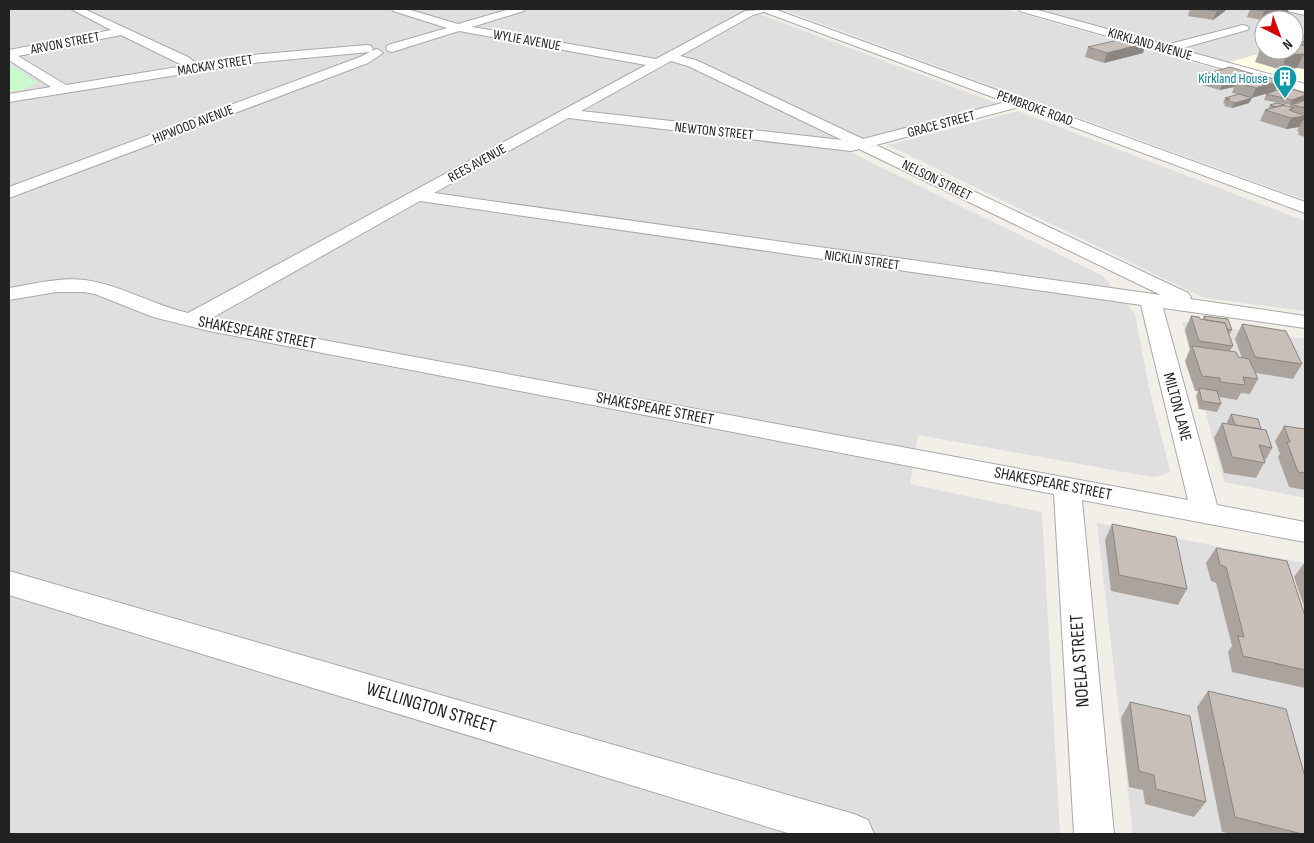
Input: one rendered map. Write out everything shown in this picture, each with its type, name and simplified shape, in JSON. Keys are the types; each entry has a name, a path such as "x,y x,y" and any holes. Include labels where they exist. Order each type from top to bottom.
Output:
{"street":[{"path":"76,9 184,60 194,68"},
{"name":"WYLIE AVENUE","path":"397,9 459,28 664,60"},
{"path":"459,28 520,9"},
{"name":"REES AVENUE","path":"190,321 749,12 765,9"},
{"name":"PEMBROKE ROAD","path":"765,9 1305,208"},
{"name":"KIRKLAND AVENUE","path":"1023,9 1305,88"},
{"path":"1291,9 1305,12"},
{"name":"MACKAY STREET","path":"9,98 252,59 372,51 382,46 392,48 459,28"},
{"path":"1166,49 1243,28"},
{"name":"ARVON STREET","path":"9,54 122,32"},
{"name":"HIPWOOD AVENUE","path":"9,193 364,60 372,51"},
{"path":"9,54 63,89"},
{"name":"NELSON STREET","path":"664,60 692,63 1202,308"},
{"name":"MACKAY STREET","path":"9,94 63,89"},
{"name":"GRACE STREET","path":"862,145 1020,103"},
{"name":"NEWTON STREET","path":"566,114 844,146 862,145"},
{"name":"NICKLIN STREET","path":"418,196 1305,322"},
{"name":"SHAKESPEARE STREET","path":"9,294 56,286 84,286 100,289 160,313 190,321 1305,532"},
{"name":"MILTON LANE","path":"1150,300 1205,513"},
{"name":"NOELA STREET","path":"1068,487 1094,834"},
{"name":"WELLINGTON STREET","path":"9,582 854,834"}],"shaded area":[{"path":"9,9 746,9 996,103 838,146 1103,276 1135,314 1149,388 1170,471 1163,475 1152,477 918,435 910,484 1042,512 1060,834 9,834 9,92 24,89 37,83 9,64"},
{"path":"781,9 1005,9 1305,94 1305,200"},
{"path":"1039,9 1281,10 1254,10 1254,55 1226,63"},
{"path":"1304,15 1305,15 1304,41"},
{"path":"1304,42 1305,85 1226,63 1254,55 1254,60 1304,60"},
{"path":"1018,111 1305,221 1305,311 1204,298 888,145"},
{"path":"1182,322 1305,339 1305,498 1224,482"},
{"path":"1097,523 1305,563 1305,834 1133,834"}],"green space":[{"path":"9,64 37,83 24,89 9,91"}],"building":[{"path":"1202,9 1220,9 1217,11"},
{"path":"1253,9 1274,9 1269,10"},
{"path":"1127,38 1146,43 1107,53 1088,47"},
{"path":"1230,67 1253,74 1224,80 1206,74"},
{"path":"1260,74 1279,81 1256,88 1236,82"},
{"path":"1285,87 1305,93 1305,95 1292,100 1266,94"},
{"path":"1239,94 1252,98 1235,103 1225,98"},
{"path":"1305,100 1305,107 1291,104 1299,103"},
{"path":"1277,103 1285,105 1276,107 1270,105"},
{"path":"1283,105 1294,108 1289,110 1305,116 1291,118 1265,110"},
{"path":"1191,316 1225,323 1233,346 1199,341"},
{"path":"1204,316 1228,319 1232,330 1227,329 1225,323 1206,320"},
{"path":"1242,324 1286,331 1302,364 1255,357"},
{"path":"1192,346 1236,352 1238,357 1249,359 1258,379 1243,377 1245,385 1220,382 1220,378 1202,376"},
{"path":"1199,388 1217,391 1221,404 1202,401"},
{"path":"1231,414 1258,419 1261,429 1235,425"},
{"path":"1222,423 1266,430 1272,448 1259,445 1265,463 1232,457"},
{"path":"1284,426 1305,429 1305,473 1298,472 1287,442 1290,442"},
{"path":"1112,524 1176,537 1187,589 1119,575"},
{"path":"1216,548 1287,561 1305,616 1305,670 1243,656 1238,636 1244,637 1226,567 1220,565"},
{"path":"1208,691 1286,709 1305,777 1305,834 1235,817"},
{"path":"1130,702 1190,716 1206,802 1156,789 1154,775 1139,771"}],"place":[{"name":"Kirkland House","path":"1285,99"}]}
